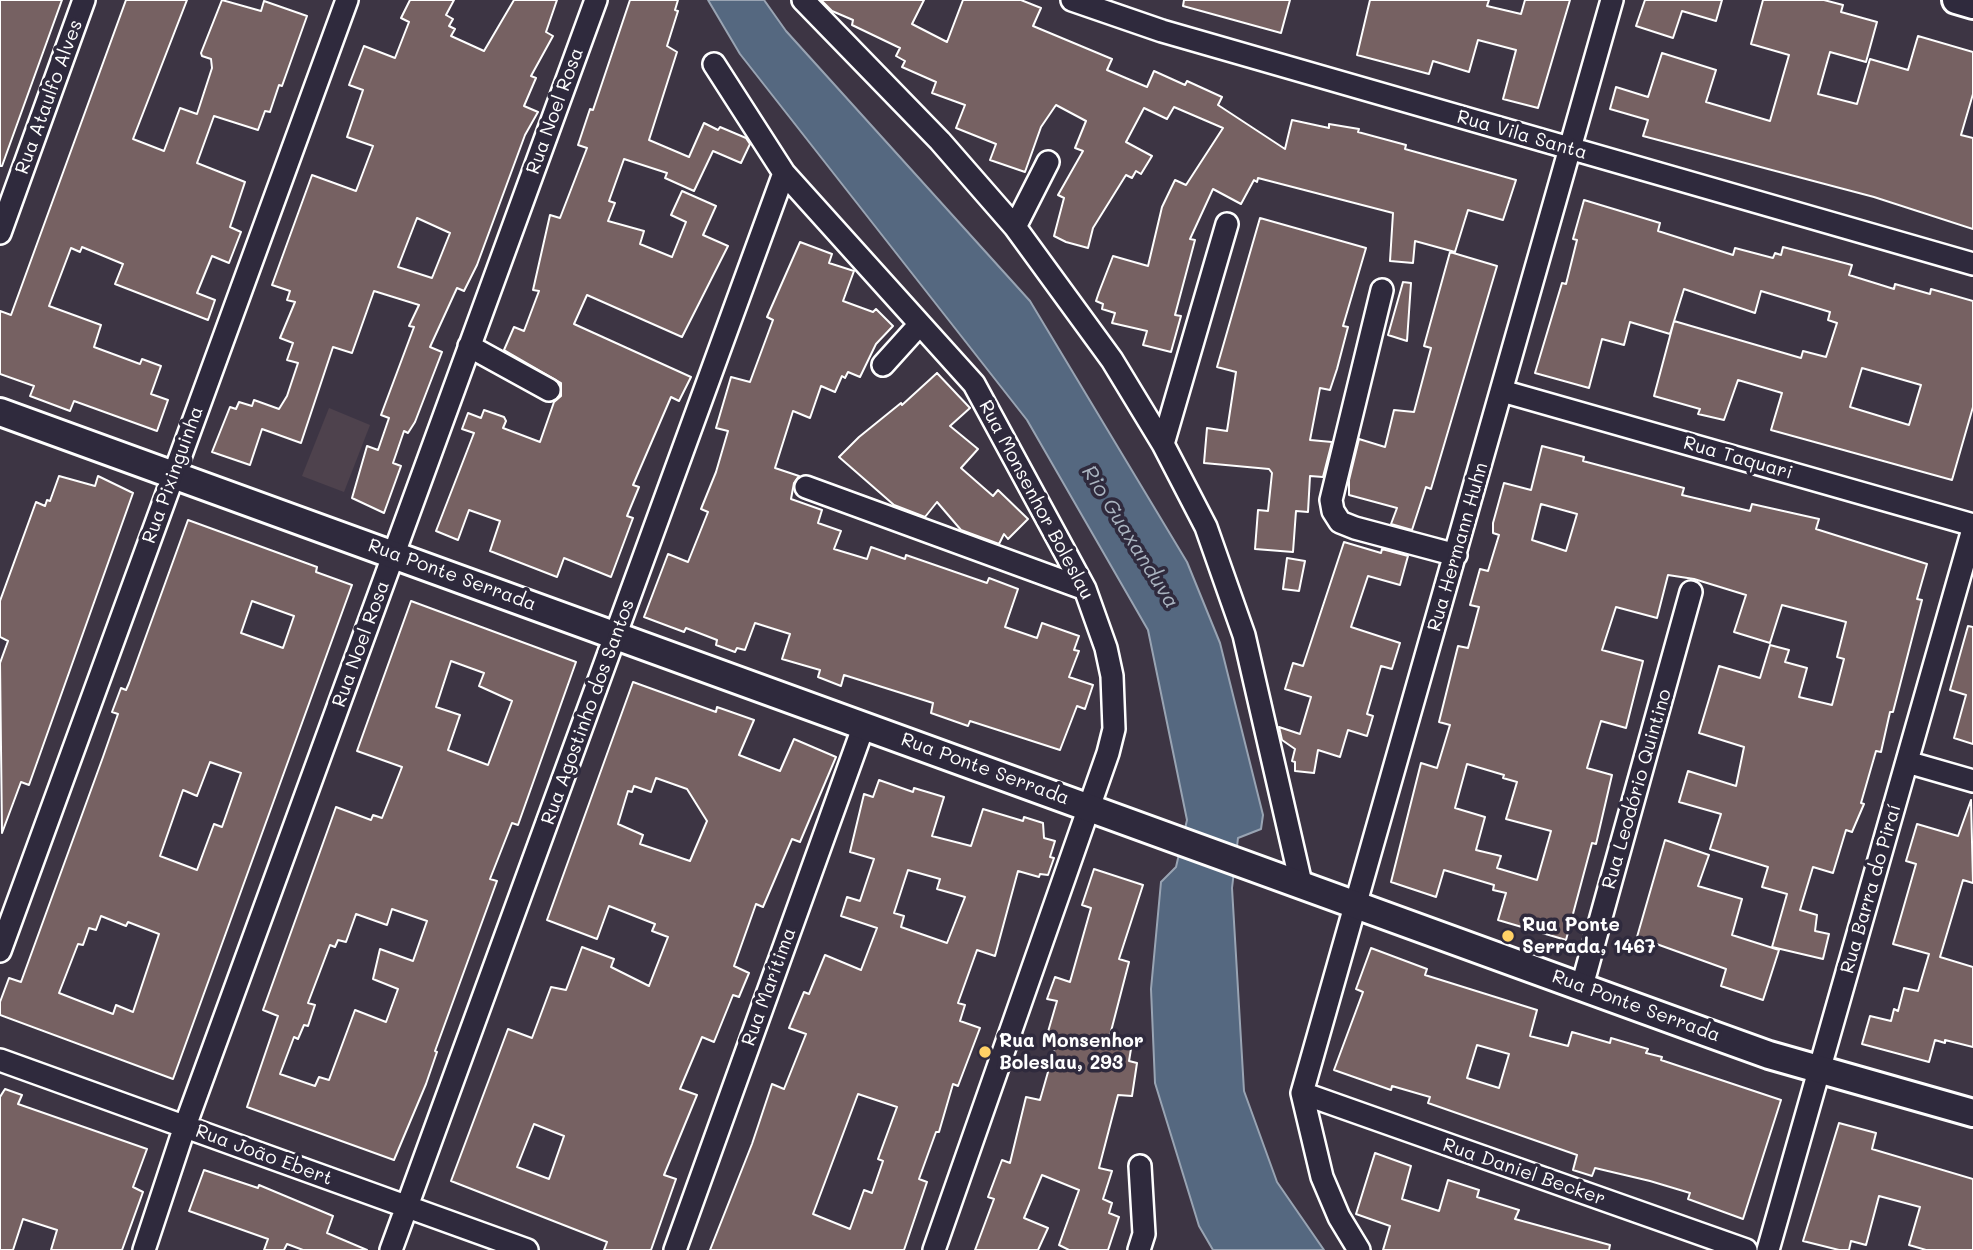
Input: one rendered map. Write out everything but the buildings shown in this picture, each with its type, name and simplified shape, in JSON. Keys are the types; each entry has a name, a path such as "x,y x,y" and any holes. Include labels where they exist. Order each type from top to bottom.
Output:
{"street":[{"name":"Rua Ataulfo Alves","path":"0,233 84,0"},
{"name":"Rua Pixinguinha","path":"0,951 347,0"},
{"name":"Rua Noel Rosa","path":"144,1250 185,1126 596,0"},
{"path":"803,0 940,141 1015,227 1112,359 1163,444 1206,527 1240,623 1301,883"},
{"name":"Rua Vila Santa","path":"1072,0 1162,31 1973,264"},
{"name":"Rua Hermann Huhn","path":"1302,1093 1612,0"},
{"path":"1956,0 1973,5"},
{"name":"Rua Monsenhor Boleslau","path":"714,64 784,173 974,384 1085,589 1106,648 1114,702 1114,729 1091,807 934,1250"},
{"path":"1015,227 1048,162"},
{"name":"Rua Agostinho dos Santos","path":"391,1250 784,173"},
{"path":"1163,444 1227,225"},
{"path":"1382,290 1331,500 1332,511 1340,522 1355,528 1456,555"},
{"path":"883,365 920,324"},
{"path":"470,346 549,390"},
{"name":"Rua Taquari","path":"1502,391 1973,527"},
{"name":"Rua Ponte Serrada","path":"0,412 1582,986 1819,1070 1973,1113"},
{"path":"806,487 1085,589"},
{"name":"Rua Barra do Piraí","path":"1768,1250 1973,527"},
{"name":"Rua Leodório Quintino","path":"1582,986 1691,592"},
{"name":"Rua Marítima","path":"675,1250 864,725"},
{"path":"1907,762 1973,781"},
{"name":"Rua João Ebert","path":"0,1059 527,1250"},
{"path":"1302,1093 1322,1177 1339,1217 1359,1250"},
{"name":"Rua Daniel Becker","path":"1302,1093 1746,1250"},
{"path":"1139,1250 1144,1234 1140,1166"}],"shaded area":[{"path":"329,408 370,425 344,492 302,476"}],"water":[{"name":"Rio Guaxanduva","path":"708,0 764,0 786,31 1030,301 1187,562 1220,643 1263,815 1261,829 1238,838 1232,888 1244,1091 1277,1182 1324,1250 1213,1250 1199,1226 1155,1083 1151,989 1161,882 1176,867 1187,820 1148,630 1027,420 740,54"}],"place":[{"name":"Rua Ponte Serrada, 1467","path":"1508,936"},
{"name":"Rua Monsenhor Boleslau, 293","path":"985,1052"}]}
